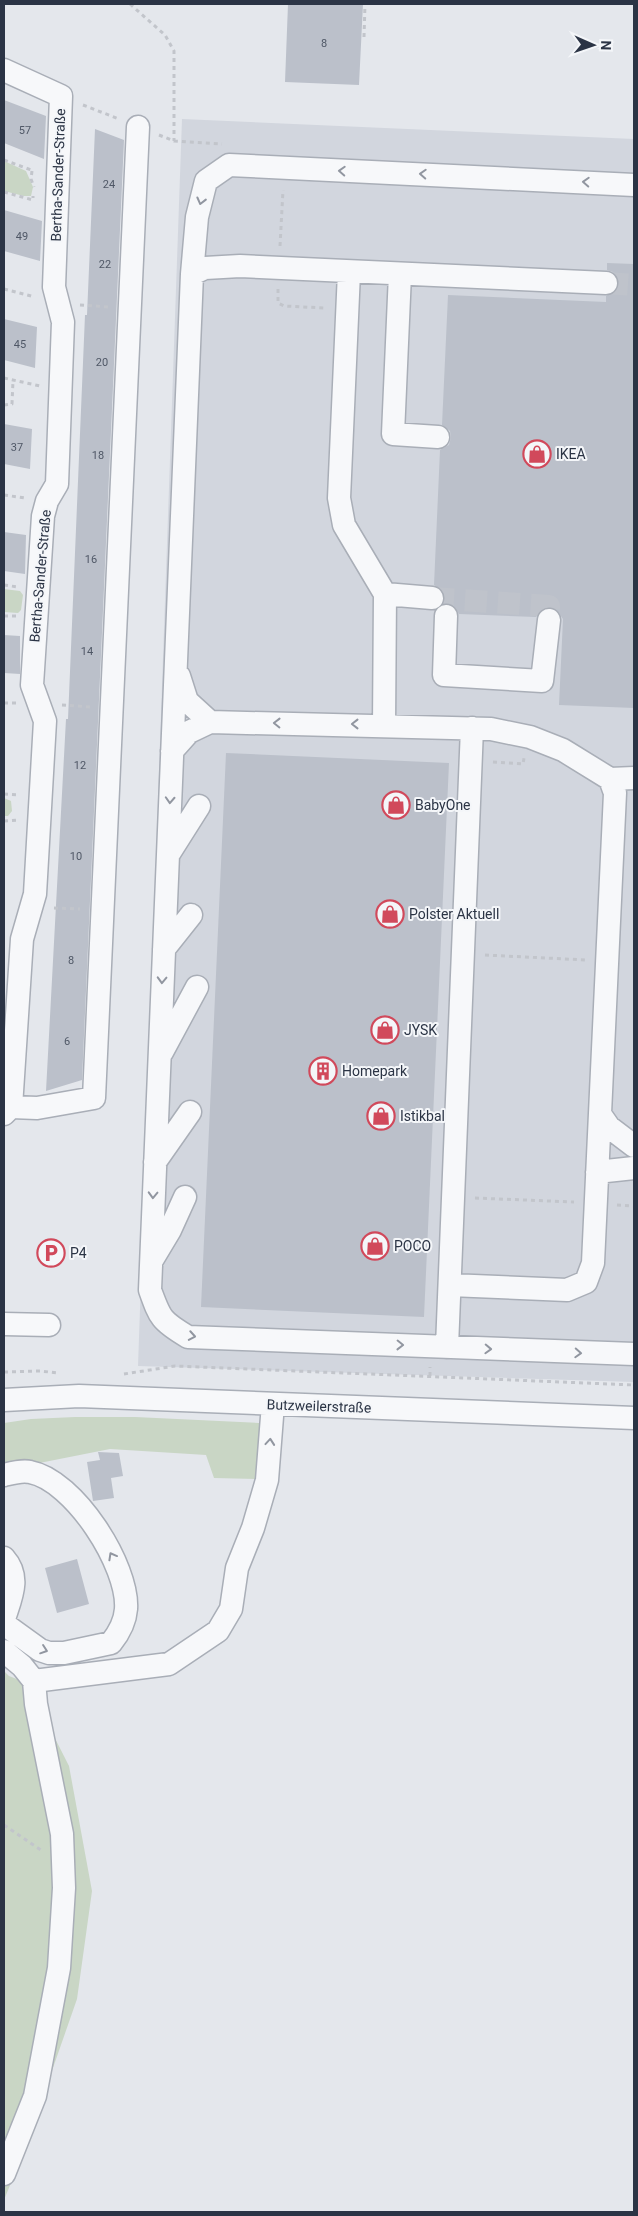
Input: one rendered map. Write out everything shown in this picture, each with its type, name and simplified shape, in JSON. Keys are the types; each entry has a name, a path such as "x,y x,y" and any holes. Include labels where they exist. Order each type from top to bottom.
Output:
{"street":[{"name":"Bertha-Sander-Straße","path":"4,70 61,96 54,287 63,322 57,484 47,501 43,516 32,685 46,721 35,894 22,939 7,1110"},
{"path":"7,1110 38,1108 94,1098 138,127"},
{"path":"634,185 229,165 206,181 197,217 192,274 150,1290 160,1317 168,1326 188,1337 634,1354"},
{"path":"192,274 205,268 240,266 606,283"},
{"path":"349,272 339,498 344,525 385,594 384,725"},
{"path":"400,274 392,434 438,437"},
{"path":"385,594 432,598"},
{"path":"446,616 444,675 542,680 549,620"},
{"path":"176,663 187,701 210,722"},
{"path":"172,751 189,732 210,722 491,729 530,737 571,754 610,778 634,778"},
{"path":"447,1347 472,728"},
{"path":"450,1285 567,1290 586,1282 593,1263 614,793 610,778"},
{"path":"167,856 199,806"},
{"path":"164,949 191,915"},
{"path":"159,1057 197,987"},
{"path":"155,1162 190,1112"},
{"path":"600,1114 609,1127 634,1146"},
{"path":"597,1172 634,1168"},
{"path":"151,1264 170,1230 185,1197"},
{"path":"4,1324 48,1325"},
{"name":"Butzweilerstraße","path":"4,1400 79,1396 634,1418"},
{"path":"34,1681 169,1664 218,1631 231,1609 237,1568 253,1528 267,1480 273,1404"},
{"path":"4,1475 29,1471 40,1475 57,1485 78,1506 98,1530 118,1566 126,1608 123,1625 111,1643 64,1653 40,1650 4,1624"},
{"path":"4,1558 14,1573 14,1588 4,1619"},
{"path":"4,1651 22,1666 34,1681 36,1704 62,1834 64,1888 59,1968 35,2096 4,2174"}],"path":[{"path":"130,4 165,35 174,51 174,141"},
{"path":"364,37 365,4"},
{"path":"61,96 174,141 229,145"},
{"path":"4,160 58,180"},
{"path":"4,192 33,200 32,170"},
{"path":"59,304 130,309"},
{"path":"4,378 37,386 61,385"},
{"path":"4,406 12,404 14,380"},
{"path":"38,704 112,708"},
{"path":"31,908 103,909"},
{"path":"463,954 607,961"},
{"path":"453,1196 634,1206"},
{"path":"116,1374 175,1366 634,1385"},
{"path":"4,1372 40,1371 68,1373"},
{"path":"4,1825 63,1865"}],"shaded area":[{"path":"182,119 634,139 634,1382 138,1366"}],"green space":[{"path":"4,161 26,171 33,187 31,196 4,191"},
{"path":"4,589 20,591 23,595 21,610 18,613 4,612"},
{"path":"4,798 11,801 12,811 8,816 4,816"},
{"path":"135,1417 259,1423 263,1430 258,1479 214,1478 206,1455 110,1449 4,1470 4,1423 31,1419"},
{"path":"4,1671 9,1676 27,1683 69,1766 92,1891 77,1999 24,2151 4,2200"}],"building":[{"path":"288,4 363,4 359,85 285,82"},
{"path":"4,100 46,116 44,159 4,143"},
{"path":"95,129 124,140 82,1080 46,1091 66,719 68,719"},
{"path":"4,210 42,221 40,261 4,251"},
{"name":"IKEA","path":"607,263 634,264 634,708 559,705 563,619 556,609 544,608 536,617 459,614 453,605 444,603 444,592 434,585 440,450 449,445 451,437 450,431 442,425 448,295 606,302 606,296 617,290 619,283 613,272 607,270"},
{"path":"4,319 37,327 35,368 4,360"},
{"path":"4,424 32,429 30,469 4,464"},
{"path":"4,532 26,535 25,574 4,571"},
{"path":"4,635 20,636 20,674 4,673"},
{"name":"Homepark","path":"226,753 449,763 424,1317 201,1307"},
{"path":"98,1452 119,1453 123,1476 111,1478 114,1498 93,1501 87,1462 100,1460"},
{"path":"77,1559 89,1604 57,1613 45,1568"}],"tunnel":[{"path":"606,283 634,285"},
{"path":"432,598 549,606 549,620"}],"place":[{"name":"IKEA","path":"537,454"},
{"name":"BabyOne","path":"396,805"},
{"name":"Polster Aktuell","path":"390,914"},
{"name":"JYSK","path":"385,1030"},
{"name":"Homepark","path":"323,1071"},
{"name":"Istikbal","path":"381,1116"},
{"name":"POCO","path":"375,1246"},
{"name":"P4","path":"51,1253"}]}
